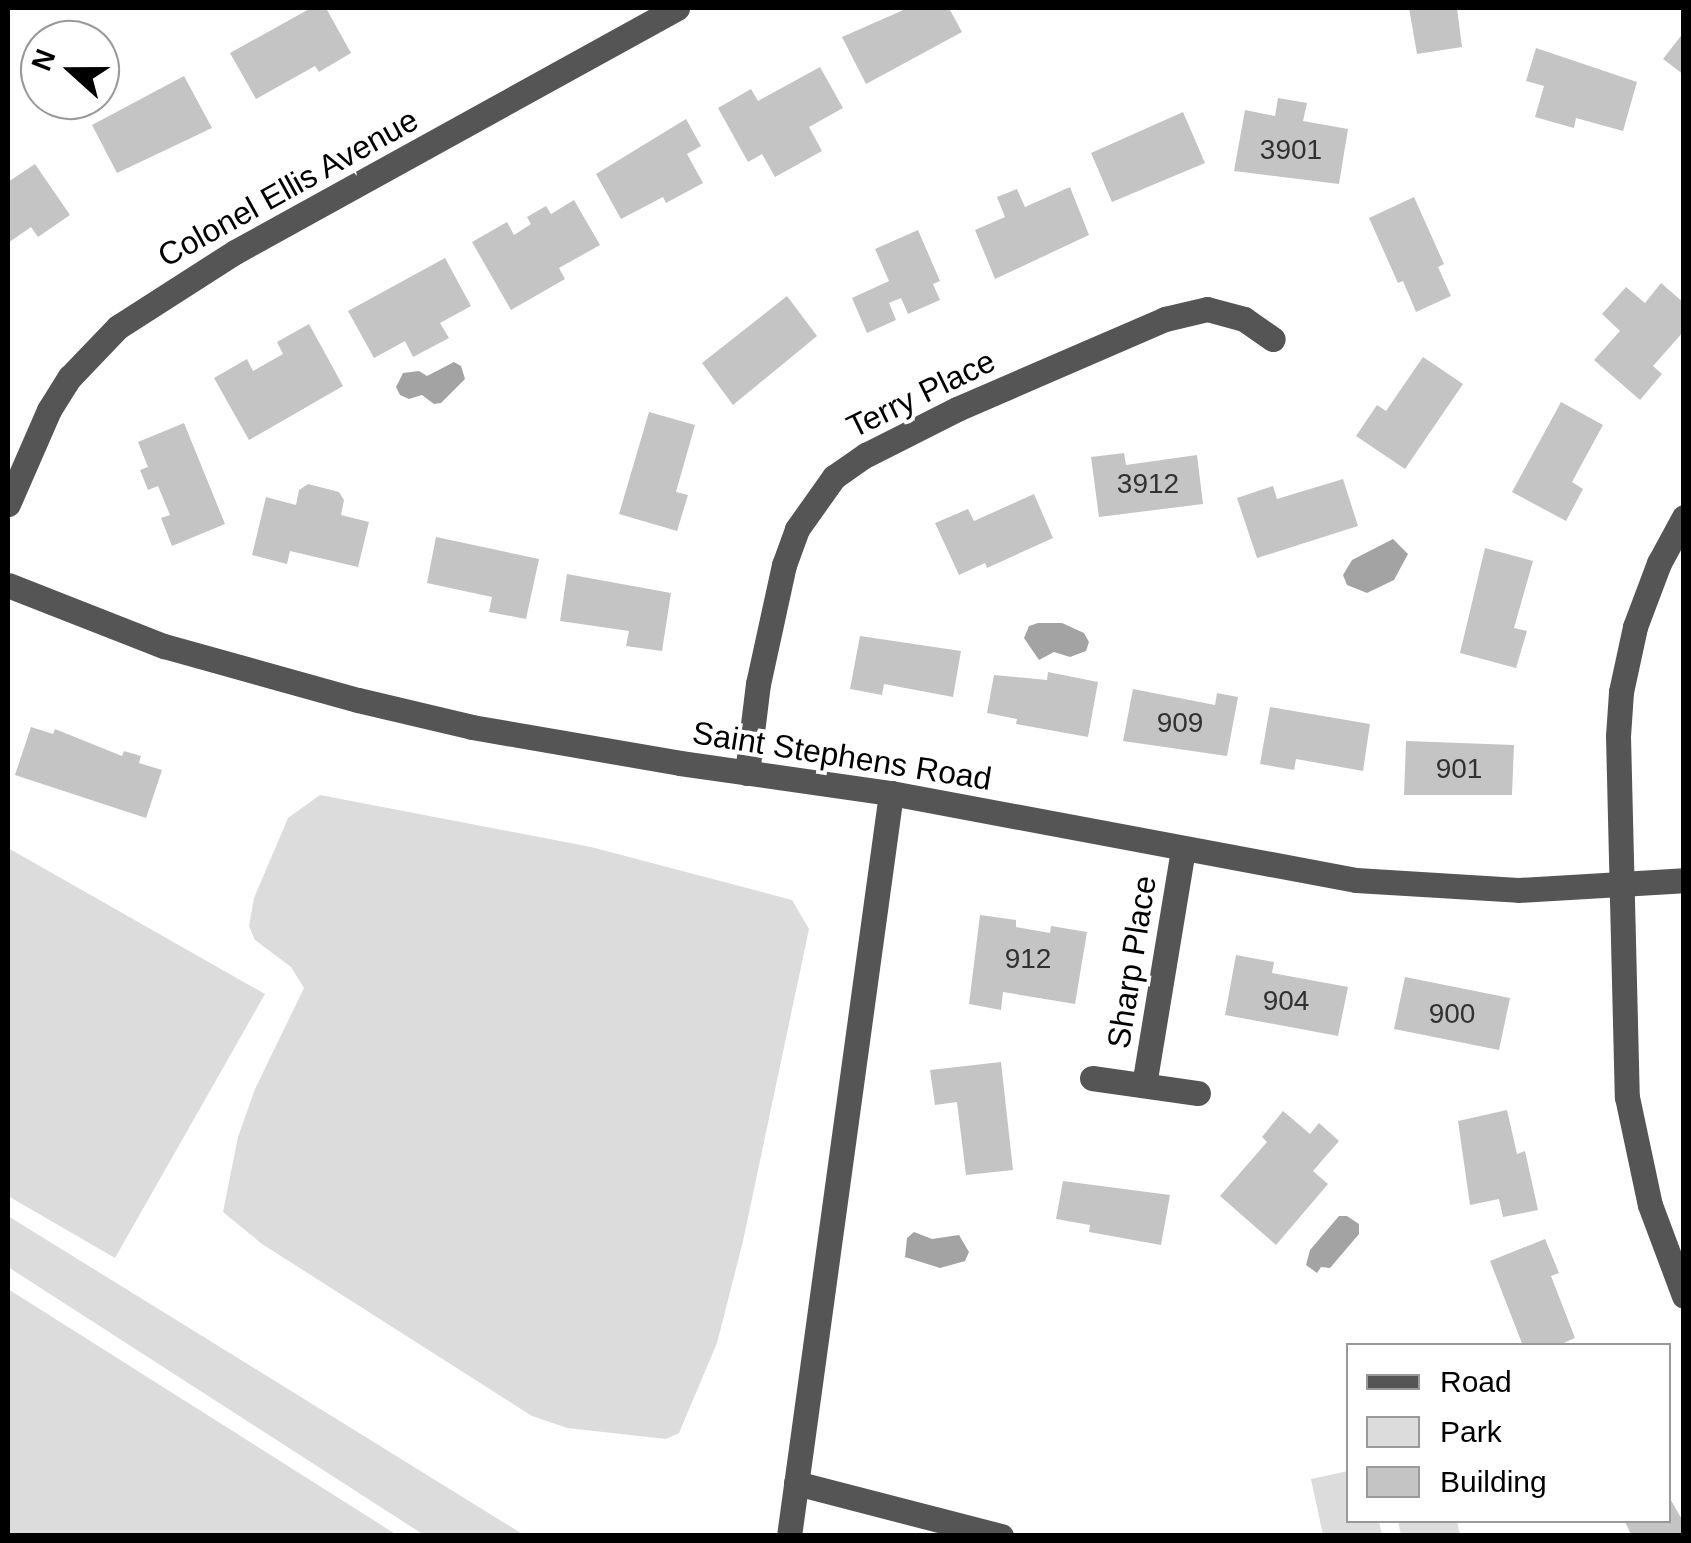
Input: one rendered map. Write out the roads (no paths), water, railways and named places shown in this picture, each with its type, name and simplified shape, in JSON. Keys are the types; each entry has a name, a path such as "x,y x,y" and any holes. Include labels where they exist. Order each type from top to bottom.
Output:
{"street":[{"name":"Colonel Ellis Avenue","path":"8,504 49,410 70,377 118,327 235,252 677,8"},
{"name":"Terry Place","path":"748,773 758,684 784,565 797,529 834,477 866,455 957,408 1165,320 1207,309 1244,319 1273,339"},
{"path":"1684,517 1643,601 1621,692 1619,887 1627,1097 1650,1205 1684,1296"},
{"name":"Saint Stephens Road","path":"8,585 164,646 472,727 891,793 1356,880 1451,888 1619,887 1684,880"},
{"path":"788,1536 891,793"},
{"name":"Sharp Place","path":"1144,1086 1184,850"},
{"name":"Sharp Place","path":"1092,1078 1198,1093"},
{"path":"796,1483 1001,1536"}]}
